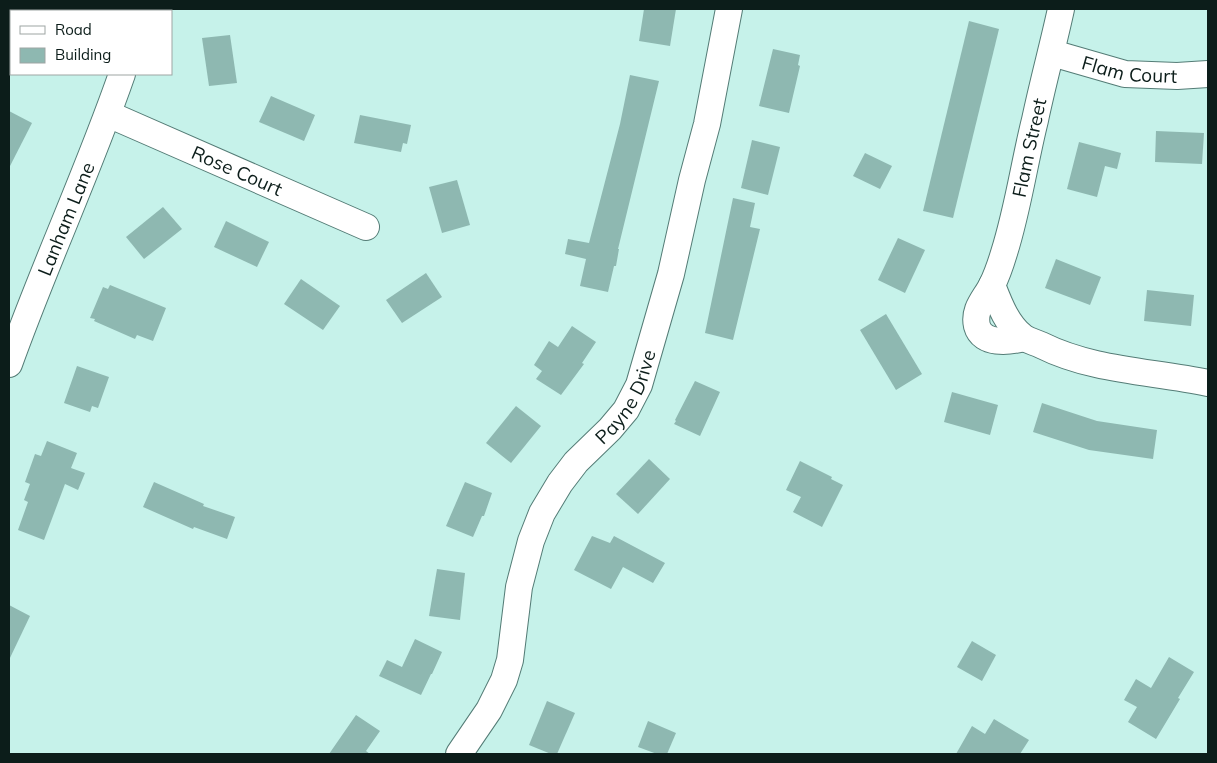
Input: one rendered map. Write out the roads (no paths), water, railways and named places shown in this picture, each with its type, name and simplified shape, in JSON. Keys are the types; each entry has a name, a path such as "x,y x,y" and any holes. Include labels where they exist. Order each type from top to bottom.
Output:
{"street":[{"name":"Payne Drive","path":"459,754 489,710 504,680 510,660 518,587 531,541 542,513 560,483 576,462 610,429 626,410 639,385 671,274 692,180 707,124 729,9"},
{"name":"Flam Street","path":"1061,9 1035,119 1014,222 992,285 1001,308 1023,338 1087,363 1208,383"},
{"name":"Flam Court","path":"1052,53 1125,74 1177,76 1208,74"},
{"name":"Lanham Lane","path":"9,364 32,299 108,114 122,75"},
{"name":"Rose Court","path":"108,114 366,228"}]}
